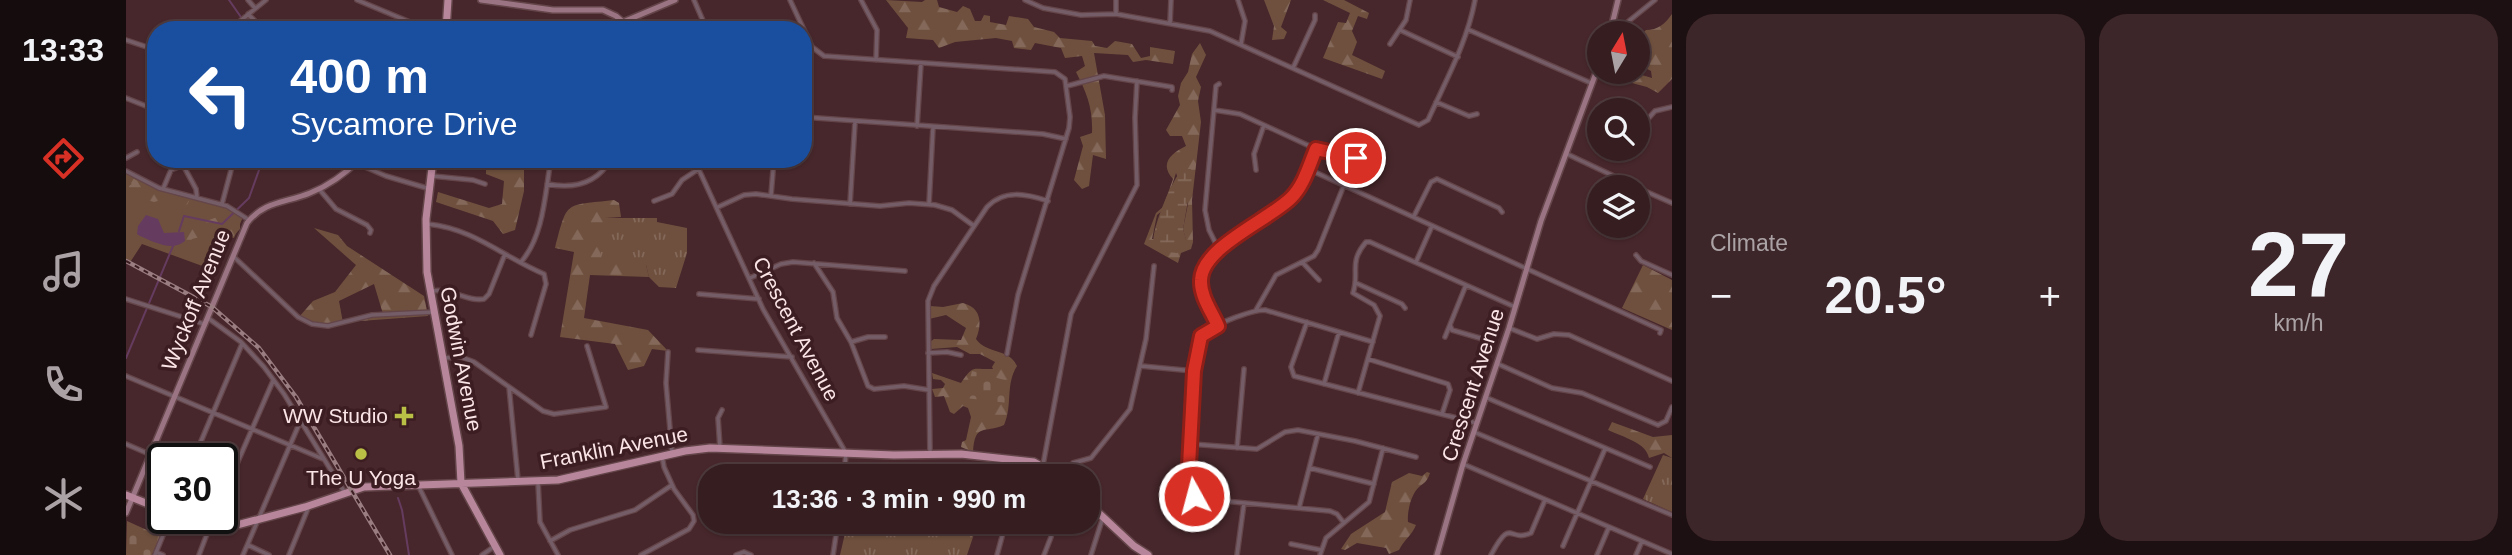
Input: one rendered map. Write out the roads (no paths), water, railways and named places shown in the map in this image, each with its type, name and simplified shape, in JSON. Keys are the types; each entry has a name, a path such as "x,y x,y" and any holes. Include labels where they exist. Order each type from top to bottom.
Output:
{"main road":[{"path":"447,21 448,0"},
{"path":"481,0 553,10 603,10 622,21"},
{"path":"625,21 675,0"},
{"path":"1614,21 1618,0"},
{"name":"Crescent Avenue","path":"1437,555 1473,431 1509,328 1540,225 1591,84"},
{"name":"Wyckoff Avenue","path":"155,443 249,220 270,204 307,195 319,189 348,168"},
{"name":"Godwin Avenue","path":"432,168 426,224 427,272 459,446 461,483 500,555"},
{"name":"Franklin Avenue","path":"238,525 369,486 519,482 577,477 700,449 930,454 1028,460 1038,464"},
{"name":"Wyckoff Avenue","path":"126,513 129,497 147,460"},
{"path":"129,497 147,504"},
{"path":"1100,514 1143,554"}],"street":[{"path":"248,0 255,8"},
{"path":"240,21 266,0"},
{"path":"357,0 407,21"},
{"path":"694,0 703,21"},
{"path":"790,0 800,21"},
{"path":"861,0 877,30 876,60"},
{"path":"1025,0 1038,6 1081,15 1116,14 1210,31 1416,125 1427,122 1458,57 1469,30 1475,0"},
{"path":"1038,6 1040,0"},
{"path":"1116,0 1116,14"},
{"path":"1170,23 1171,0"},
{"path":"1238,0 1245,21 1241,44"},
{"path":"1390,44 1400,30 1410,1 1403,0"},
{"path":"1628,21 1655,0"},
{"path":"248,14 255,21"},
{"path":"1293,68 1315,15"},
{"path":"1400,30 1458,57"},
{"path":"1469,30 1587,81"},
{"path":"126,40 147,47"},
{"path":"812,47 821,54 1055,72 1063,77 1067,86 1070,123 1015,306 1007,354"},
{"path":"917,126 921,63"},
{"path":"1067,86 1104,76 1172,87 1171,90"},
{"path":"1041,464 1071,313 1137,186 1137,81"},
{"path":"1219,84 1216,86 1205,210 1209,230 1219,250"},
{"path":"126,98 147,106"},
{"path":"1436,103 1469,116 1477,114"},
{"path":"1650,117 1655,111 1672,107"},
{"path":"1214,110 1234,112 1316,149 1356,158"},
{"path":"812,118 1043,134 1066,139"},
{"path":"850,204 855,122"},
{"path":"1256,170 1254,154 1264,125"},
{"path":"929,204 933,127"},
{"path":"1218,326 1203,294 1201,279 1205,265 1219,250 1286,202 1299,189 1316,149"},
{"path":"126,158 137,152"},
{"path":"1567,154 1612,175"},
{"path":"163,189 171,170 176,168"},
{"path":"185,168 196,189 197,198"},
{"path":"222,204 232,168"},
{"path":"371,168 386,176 430,189"},
{"path":"520,262 528,254 536,236 550,168"},
{"path":"547,184 565,187 583,184 600,174 604,168"},
{"path":"771,195 773,168"},
{"path":"654,201 672,194 682,180 700,169"},
{"name":"Crescent Avenue","path":"700,169 759,299 846,453"},
{"path":"1308,169 1661,330 1660,333"},
{"path":"126,172 163,189 222,204 249,220"},
{"path":"432,176 474,180 485,184"},
{"path":"1414,216 1434,179 1499,208 1502,212"},
{"path":"1255,310 1272,278 1314,256 1344,185"},
{"path":"319,189 331,205 367,225 370,233"},
{"path":"1650,193 1672,203"},
{"path":"718,207 744,195 771,195 880,206 902,203 929,204 946,207 975,226"},
{"path":"930,454 929,296 987,207 999,197 1022,195 1048,201"},
{"path":"426,224 466,233 544,274 547,279 531,335"},
{"path":"1416,262 1433,225"},
{"path":"1358,393 1380,316 1377,308 1353,293 1356,283 1354,264 1366,242 1515,307"},
{"path":"430,292 449,291 484,299 489,294 505,253"},
{"path":"1636,255 1641,261 1672,275"},
{"path":"233,256 298,317 312,324 328,326 372,315 434,312"},
{"path":"750,278 786,262 905,271"},
{"path":"1302,262 1319,280"},
{"path":"814,263 833,292 837,318 851,342 857,362 870,387 904,386 929,390"},
{"path":"1073,464 1091,458 1130,409 1146,339 1154,266"},
{"path":"1356,283 1402,304 1405,308"},
{"path":"1445,337 1466,285"},
{"path":"699,294 759,299"},
{"path":"126,299 205,325"},
{"path":"1344,523 1337,514 1330,511 1194,496 1188,485 1194,371 1201,336 1255,310 1269,311 1373,342"},
{"path":"208,318 243,344 273,380 345,493"},
{"path":"1307,322 1291,372 1296,377 1476,422"},
{"path":"1450,325 1452,330 1483,339 1486,343"},
{"path":"1509,328 1537,339 1555,334 1569,335 1672,381"},
{"path":"1324,384 1339,332"},
{"path":"851,342 868,337 885,337"},
{"path":"201,443 243,344"},
{"path":"443,358 470,360 551,414 605,408 587,346"},
{"path":"698,350 792,358"},
{"path":"668,352 666,383 673,454"},
{"path":"928,353 953,352 961,355"},
{"path":"1368,359 1447,383 1450,388 1442,414"},
{"path":"1496,363 1552,388 1582,393 1658,425 1667,421 1672,407"},
{"path":"1141,366 1194,371"},
{"path":"1237,448 1244,369"},
{"path":"126,376 323,459"},
{"path":"238,459 273,380"},
{"path":"509,387 519,482"},
{"path":"1484,397 1650,467"},
{"path":"720,448 718,418 722,410"},
{"path":"243,555 300,422"},
{"path":"1191,444 1261,448 1289,431 1318,434 1416,457"},
{"path":"1473,431 1672,515"},
{"path":"1300,508 1318,434"},
{"path":"126,444 147,453"},
{"path":"1291,544 1320,553 1326,538 1369,502 1383,448"},
{"path":"1563,547 1605,448"},
{"path":"845,464 846,453"},
{"path":"641,555 689,529 693,524 693,515 672,485 662,456"},
{"path":"1463,464 1672,554"},
{"path":"1310,468 1374,484"},
{"path":"538,481 540,522 558,555"},
{"path":"418,485 452,555"},
{"path":"550,541 570,530 635,510 672,485"},
{"path":"1180,513 1194,496"},
{"path":"1491,555 1500,537 1506,533 1524,536 1531,533 1545,499"},
{"path":"1237,555 1244,503"},
{"path":"289,555 309,506"},
{"path":"1091,555 1103,517"},
{"path":"1597,555 1609,527"},
{"path":"163,555 156,554 164,534"},
{"path":"199,555 207,534"},
{"path":"833,555 836,534"},
{"path":"997,555 1003,534"},
{"path":"1044,555 1051,534"},
{"path":"1636,555 1642,541"},
{"path":"248,545 270,555"},
{"path":"482,555 495,546"},
{"path":"736,555 744,552 751,555"}],"waterway":[{"path":"229,0 244,21"},
{"path":"179,231 184,216 222,224 249,198 260,168"},
{"path":"126,358 173,246"},
{"path":"398,498 409,555"}],"railway":[{"path":"126,261 212,307 259,348 296,397 390,555"}],"place":[{"name":"WW Studio","path":"404,416"},
{"name":"The U Yoga","path":"361,454"}]}
